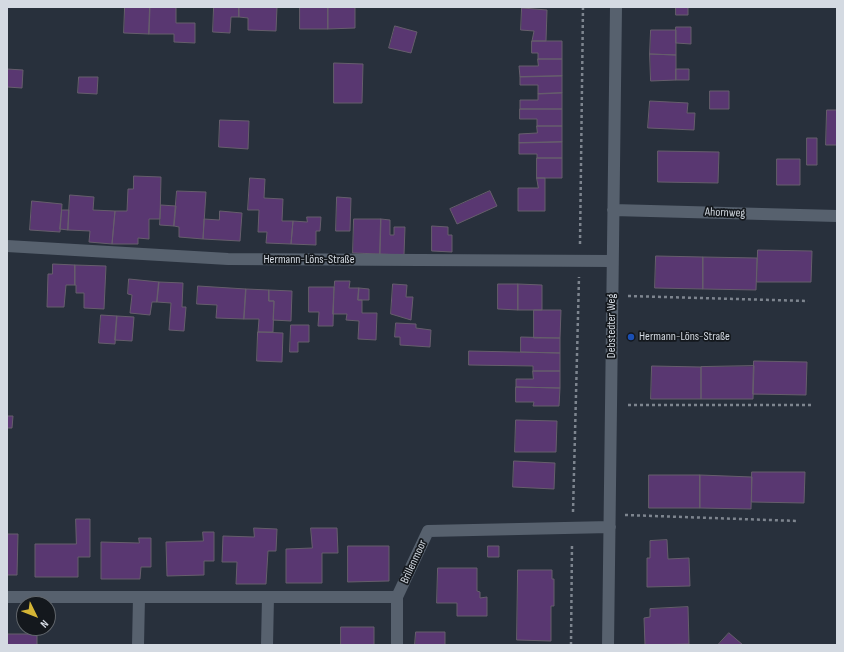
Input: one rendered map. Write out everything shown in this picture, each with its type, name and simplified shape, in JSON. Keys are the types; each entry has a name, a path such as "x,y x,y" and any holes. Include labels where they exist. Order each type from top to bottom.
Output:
{"street":[{"name":"Debstedter Weg","path":"608,645 616,7"},
{"name":"Ahornweg","path":"613,210 837,216"},
{"name":"Hermann-Löns-Straße","path":"7,246 228,259 612,262"},
{"name":"Brillenmoor","path":"7,597 397,597 428,531 610,528"},
{"path":"138,645 139,597"},
{"path":"268,597 268,645"},
{"path":"397,597 397,645"}],"path":[{"path":"571,645 572,528 580,261 583,7"},
{"path":"612,296 808,301"},
{"path":"611,404 811,405"},
{"path":"610,514 798,521"}],"building":[{"path":"125,7 150,7 149,34 124,33"},
{"path":"150,7 176,7 176,23 195,23 195,43 174,42 174,34 149,34"},
{"path":"214,7 239,7 239,17 231,17 230,33 213,32"},
{"path":"239,7 277,7 276,31 248,30 248,18 239,17"},
{"path":"300,7 328,7 328,29 300,29"},
{"path":"328,7 355,7 355,28 328,29"},
{"path":"676,7 688,7 688,15 676,15"},
{"path":"522,8 547,10 546,41 532,41 534,31 521,30"},
{"path":"395,26 417,32 411,53 389,48"},
{"path":"676,27 691,27 691,44 676,43"},
{"path":"651,30 676,30 676,55 650,54"},
{"path":"532,41 562,41 562,59 538,59 538,53 532,53"},
{"path":"650,54 676,55 676,80 651,81"},
{"path":"538,59 562,59 562,76 520,77 519,66 538,66"},
{"path":"334,63 363,64 362,103 334,103"},
{"path":"7,69 23,70 22,88 7,87"},
{"path":"676,69 689,69 689,80 676,80"},
{"path":"562,76 562,93 538,94 538,85 520,85 520,77"},
{"path":"79,77 98,77 97,94 78,93"},
{"path":"710,91 729,91 729,109 710,109"},
{"path":"562,93 562,109 520,109 520,100 538,100 538,94"},
{"path":"650,101 688,103 687,113 695,113 694,130 648,128"},
{"path":"520,109 562,109 562,126 537,126 537,119 520,119"},
{"path":"827,110 837,110 837,145 826,145"},
{"path":"220,120 249,121 248,149 219,147"},
{"path":"537,126 562,126 562,142 519,143 519,134 537,133"},
{"path":"807,138 817,138 817,165 807,165"},
{"path":"562,142 562,158 537,158 537,154 519,154 519,143"},
{"path":"658,151 719,152 718,183 658,182"},
{"path":"537,158 562,158 562,178 537,178"},
{"path":"777,159 800,159 800,185 777,185"},
{"path":"134,176 161,177 160,219 149,219 149,239 138,238 138,244 112,244 115,211 127,211 128,189 133,189"},
{"path":"250,178 265,179 264,198 283,199 282,221 293,221 291,244 266,243 267,232 258,232 259,210 248,210"},
{"path":"537,178 545,178 545,211 518,211 518,188 538,188"},
{"path":"177,191 206,192 203,239 179,237 179,227 174,226"},
{"path":"490,191 497,206 457,224 450,209"},
{"path":"70,195 94,197 93,210 115,211 112,244 89,242 90,231 68,230"},
{"path":"337,197 351,198 350,231 336,231"},
{"path":"32,201 62,204 60,232 30,230"},
{"path":"161,205 176,206 174,226 160,225"},
{"path":"62,210 69,210 68,230 60,229"},
{"path":"220,211 242,213 240,241 203,239 204,219 219,220"},
{"path":"307,217 321,217 320,231 316,231 316,245 291,244 293,221 307,222"},
{"path":"354,219 381,219 380,254 353,253"},
{"path":"381,219 390,220 390,235 394,235 394,227 405,227 404,255 380,254"},
{"path":"432,226 448,227 448,235 452,235 452,252 432,251"},
{"path":"758,250 812,251 811,282 757,282"},
{"path":"656,256 703,257 703,289 655,288"},
{"path":"703,257 757,258 756,290 703,289"},
{"path":"53,264 75,265 75,285 66,285 64,307 47,307 48,274 52,274"},
{"path":"75,265 106,266 104,309 84,308 84,293 76,293"},
{"path":"129,279 159,282 157,302 152,302 150,315 130,313 132,295 128,294"},
{"path":"335,281 350,281 349,288 359,288 358,300 362,300 362,313 377,313 376,340 358,339 359,321 346,320 347,314 333,314"},
{"path":"159,282 183,283 182,307 186,307 184,331 169,330 171,303 157,302"},
{"path":"393,284 407,285 406,297 413,297 411,320 391,314"},
{"path":"498,284 518,284 518,310 498,309"},
{"path":"518,284 542,285 542,310 518,310"},
{"path":"198,286 246,289 244,319 216,318 217,305 197,304"},
{"path":"309,287 334,287 333,326 318,326 319,312 309,312"},
{"path":"359,288 369,289 369,300 358,300"},
{"path":"246,289 269,290 269,301 274,301 273,332 258,332 259,319 244,319"},
{"path":"269,290 292,291 291,321 273,320 274,301 269,301"},
{"path":"534,310 561,310 560,338 534,338"},
{"path":"101,315 117,316 115,344 99,343"},
{"path":"117,316 134,317 132,341 115,340"},
{"path":"396,323 416,324 416,328 431,330 430,347 400,345 400,337 395,337"},
{"path":"291,325 309,325 309,342 298,342 298,352 290,352"},
{"path":"258,332 283,333 282,362 257,361"},
{"path":"521,337 560,338 560,353 521,352"},
{"path":"469,351 560,353 560,371 533,371 533,366 469,365"},
{"path":"754,361 807,362 806,395 753,394"},
{"path":"652,366 701,367 701,399 651,399"},
{"path":"754,366 753,399 701,399 701,367"},
{"path":"533,371 560,371 560,388 516,387 516,379 533,379"},
{"path":"516,387 560,388 559,406 533,406 534,402 516,402"},
{"path":"7,416 13,416 12,428 7,428"},
{"path":"516,420 557,421 556,452 515,452"},
{"path":"514,461 555,463 554,489 513,487"},
{"path":"752,472 805,472 804,503 752,502"},
{"path":"649,475 700,475 700,508 649,508"},
{"path":"700,475 752,477 751,509 700,508"},
{"path":"76,519 90,519 90,557 78,557 78,577 35,577 35,544 76,544"},
{"path":"254,528 277,529 276,551 268,551 266,584 236,584 237,562 222,562 223,536 254,537"},
{"path":"311,528 337,528 338,553 322,553 322,583 286,583 286,549 312,548"},
{"path":"203,532 214,532 214,561 204,561 204,575 167,576 166,542 203,541"},
{"path":"7,534 18,534 17,575 7,575"},
{"path":"139,538 151,538 151,567 141,567 140,579 101,579 101,542 139,543"},
{"path":"667,540 668,559 689,558 690,586 647,587 647,558 650,558 650,541"},
{"path":"348,546 389,546 389,581 348,582"},
{"path":"488,546 499,546 499,557 488,557"},
{"path":"438,568 477,568 477,591 480,592 480,598 487,597 487,616 457,616 457,603 437,603"},
{"path":"518,570 552,570 552,579 554,579 554,606 551,606 551,641 517,640"},
{"path":"688,607 689,644 645,645 644,618 650,617 650,609"},
{"path":"341,627 374,627 374,645 341,645"},
{"path":"416,632 445,632 445,645 415,645"},
{"path":"729,633 743,645 718,645"},
{"path":"7,634 16,634 16,636 37,636 37,645 7,645"}],"place":[{"name":"Hermann-Löns-Straße","path":"631,337"}]}
